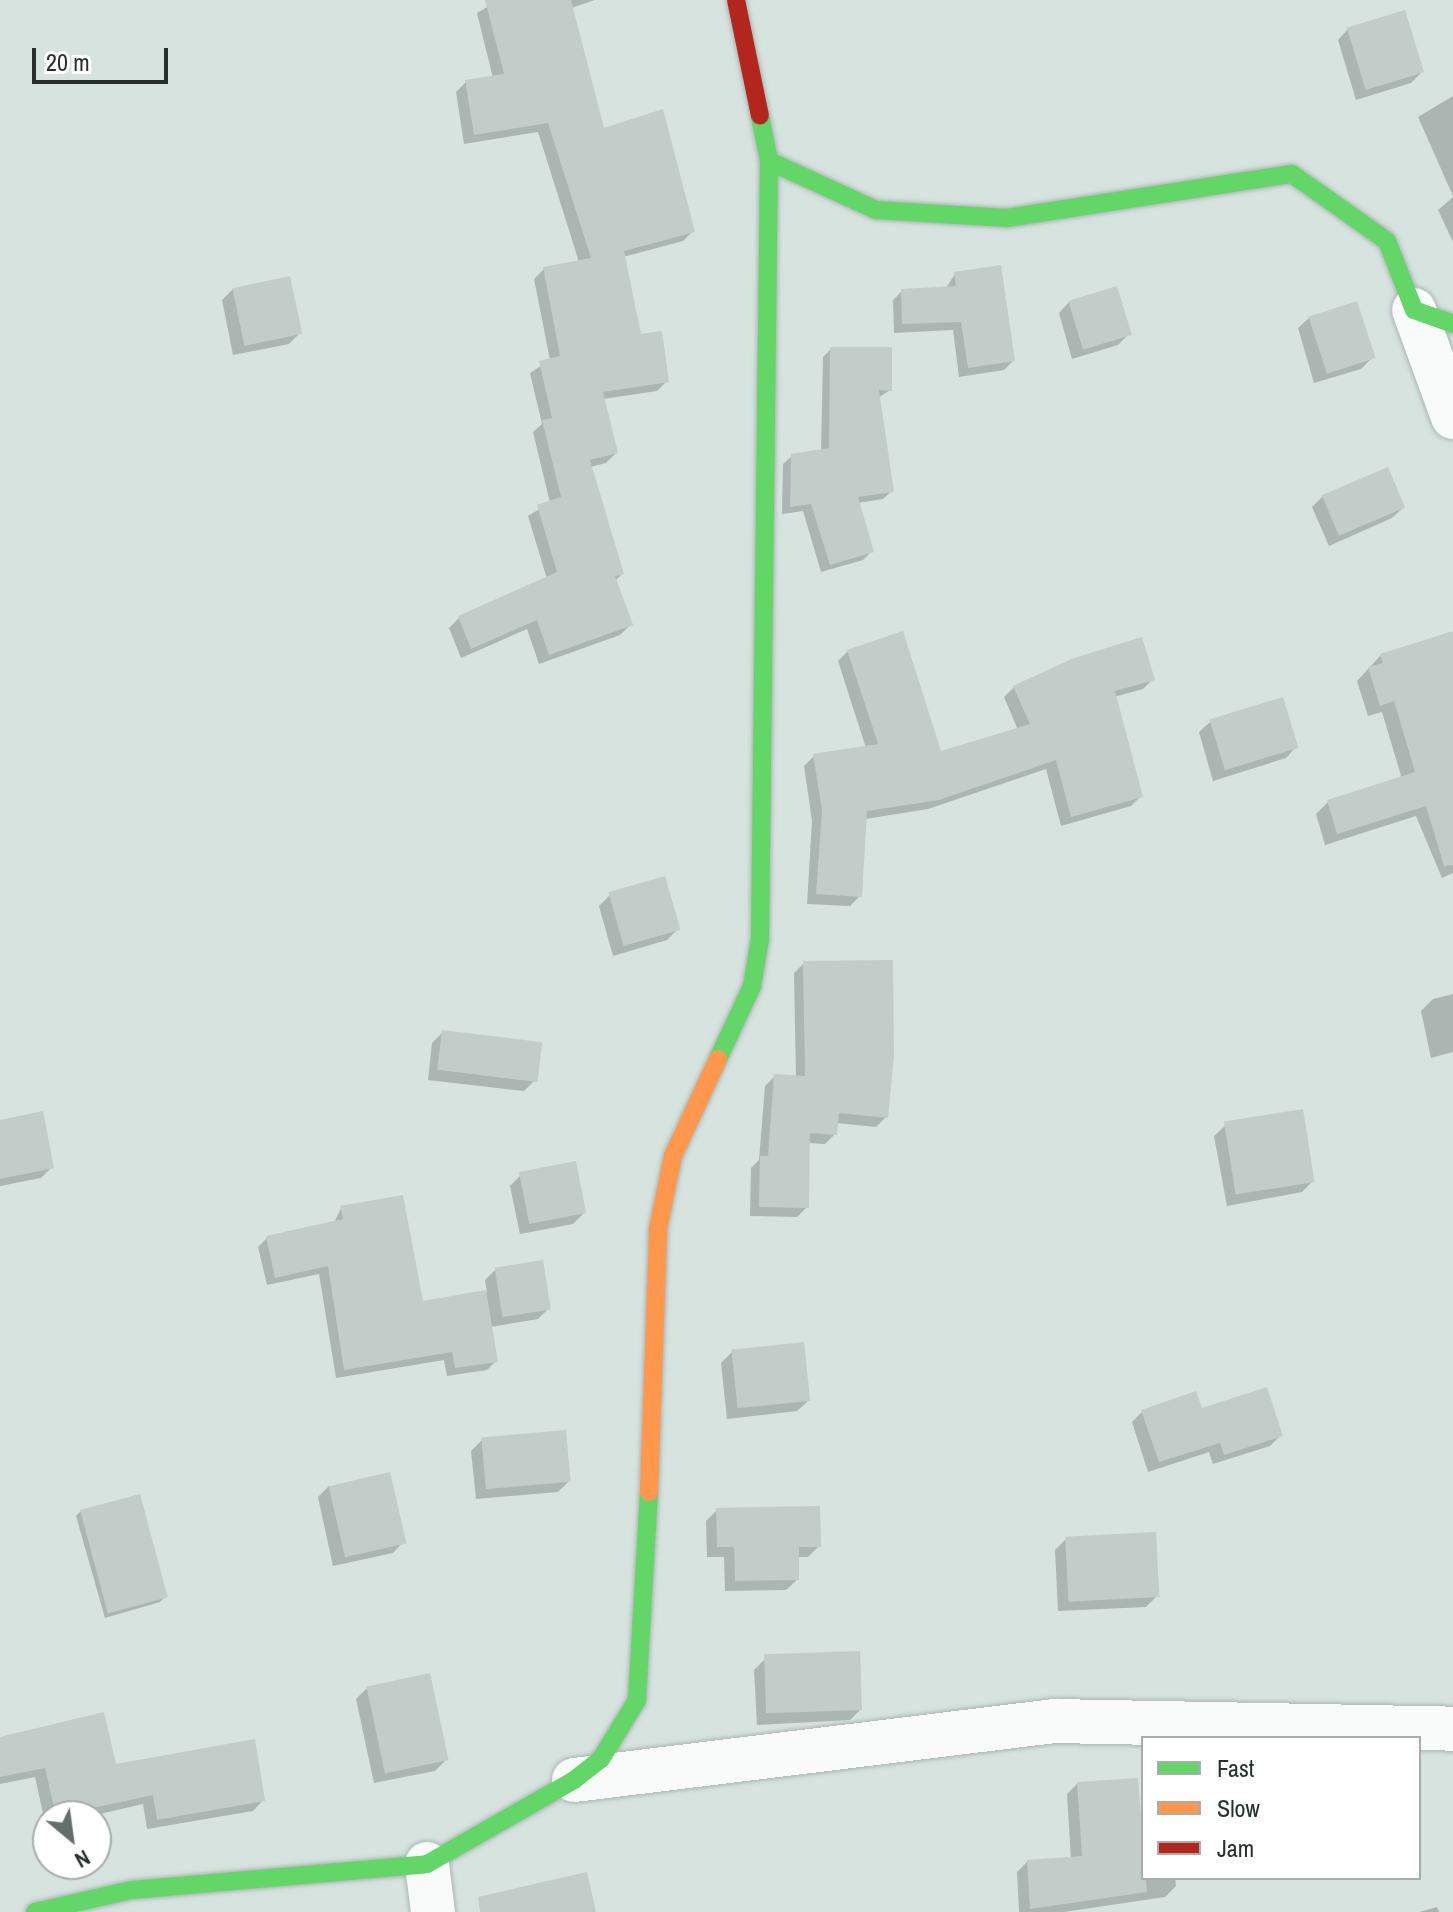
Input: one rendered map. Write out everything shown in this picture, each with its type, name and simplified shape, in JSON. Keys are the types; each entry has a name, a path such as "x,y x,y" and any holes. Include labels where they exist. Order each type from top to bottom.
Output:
{"main road":[{"path":"35,1912 132,1890 427,1864 574,1780 601,1759 637,1700 643,1665 658,1229 673,1156 752,986 760,939 769,161 736,0"},
{"path":"769,161 876,210 1007,218 1292,174 1387,241 1433,317"}],"street":[{"path":"1433,317 1453,417"},
{"path":"574,1780 1054,1721 1453,1729"},
{"path":"427,1864 433,1912"}],"building":[{"path":"485,0 571,0 604,128 663,109 695,232 624,251 641,334 662,331 669,382 603,392 618,453 590,460 624,574 615,576 633,625 549,655 537,620 471,649 458,616 557,572 537,505 561,497 542,420 552,418 539,361 560,356 543,267 591,258 548,123 474,135 465,80 504,74"},
{"path":"1405,10 1424,72 1366,90 1347,28"},
{"path":"1001,265 1015,361 968,368 961,322 902,324 901,289 956,286 954,272"},
{"path":"290,276 302,334 245,346 232,288"},
{"path":"1117,286 1132,335 1083,350 1068,301"},
{"path":"1357,301 1376,358 1327,374 1308,317"},
{"path":"830,347 892,347 892,391 879,390 894,492 858,497 874,552 830,565 811,504 790,507 791,454 829,448"},
{"path":"1388,467 1405,508 1339,536 1322,495"},
{"path":"903,631 941,751 1030,724 1013,686 1074,658 1142,637 1155,680 1115,691 1143,797 1071,817 1056,760 939,800 867,811 862,897 816,894 822,810 813,754 878,744 847,650"},
{"path":"1453,631 1453,865 1444,866 1426,806 1337,834 1327,800 1415,772 1394,701 1380,706 1368,667 1383,663 1380,654"},
{"path":"1283,697 1298,748 1225,770 1209,720"},
{"path":"665,876 680,930 624,946 608,892"},
{"path":"893,960 894,1055 888,1118 839,1113 837,1135 810,1133 809,1208 759,1207 760,1156 768,1156 774,1074 805,1076 803,961"},
{"path":"442,1030 542,1042 537,1082 437,1070"},
{"path":"1303,1109 1315,1182 1236,1195 1224,1122"},
{"path":"43,1111 54,1168 0,1179 0,1120"},
{"path":"576,1161 586,1213 529,1224 519,1172"},
{"path":"403,1195 423,1301 486,1290 498,1362 455,1368 452,1352 344,1370 328,1266 275,1278 266,1236 343,1219 340,1206"},
{"path":"543,1260 551,1309 502,1317 495,1268"},
{"path":"804,1342 810,1401 738,1408 731,1350"},
{"path":"1267,1387 1283,1436 1224,1455 1220,1443 1159,1462 1141,1410 1196,1391 1202,1408"},
{"path":"566,1430 571,1482 486,1489 481,1437"},
{"path":"390,1472 406,1543 345,1557 329,1486"},
{"path":"140,1494 168,1597 108,1613 80,1510"},
{"path":"820,1506 821,1547 799,1547 799,1580 735,1581 734,1547 717,1547 716,1508"},
{"path":"1156,1532 1159,1597 1069,1602 1065,1537"},
{"path":"860,1651 862,1710 766,1713 764,1654"},
{"path":"430,1673 449,1760 385,1774 366,1687"},
{"path":"104,1712 116,1764 255,1739 265,1801 157,1820 153,1795 112,1804 112,1800 52,1800 45,1768 0,1777 0,1737"},
{"path":"1138,1778 1141,1880 1146,1880 1147,1892 1030,1909 1027,1860 1082,1856 1077,1782"},
{"path":"587,1872 596,1912 480,1912 478,1897"}],"traffic: fast":[{"path":"718,1059 752,986 760,939 769,161 760,116"},
{"path":"769,161 876,210 1007,218 1292,174 1387,241 1414,310 1453,324"},
{"path":"35,1912 132,1890 427,1864 574,1780 601,1759 637,1700 649,1492"}],"traffic: slow":[{"path":"649,1492 658,1229 673,1156 718,1059"}],"traffic: jam":[{"path":"736,0 760,116"}]}
